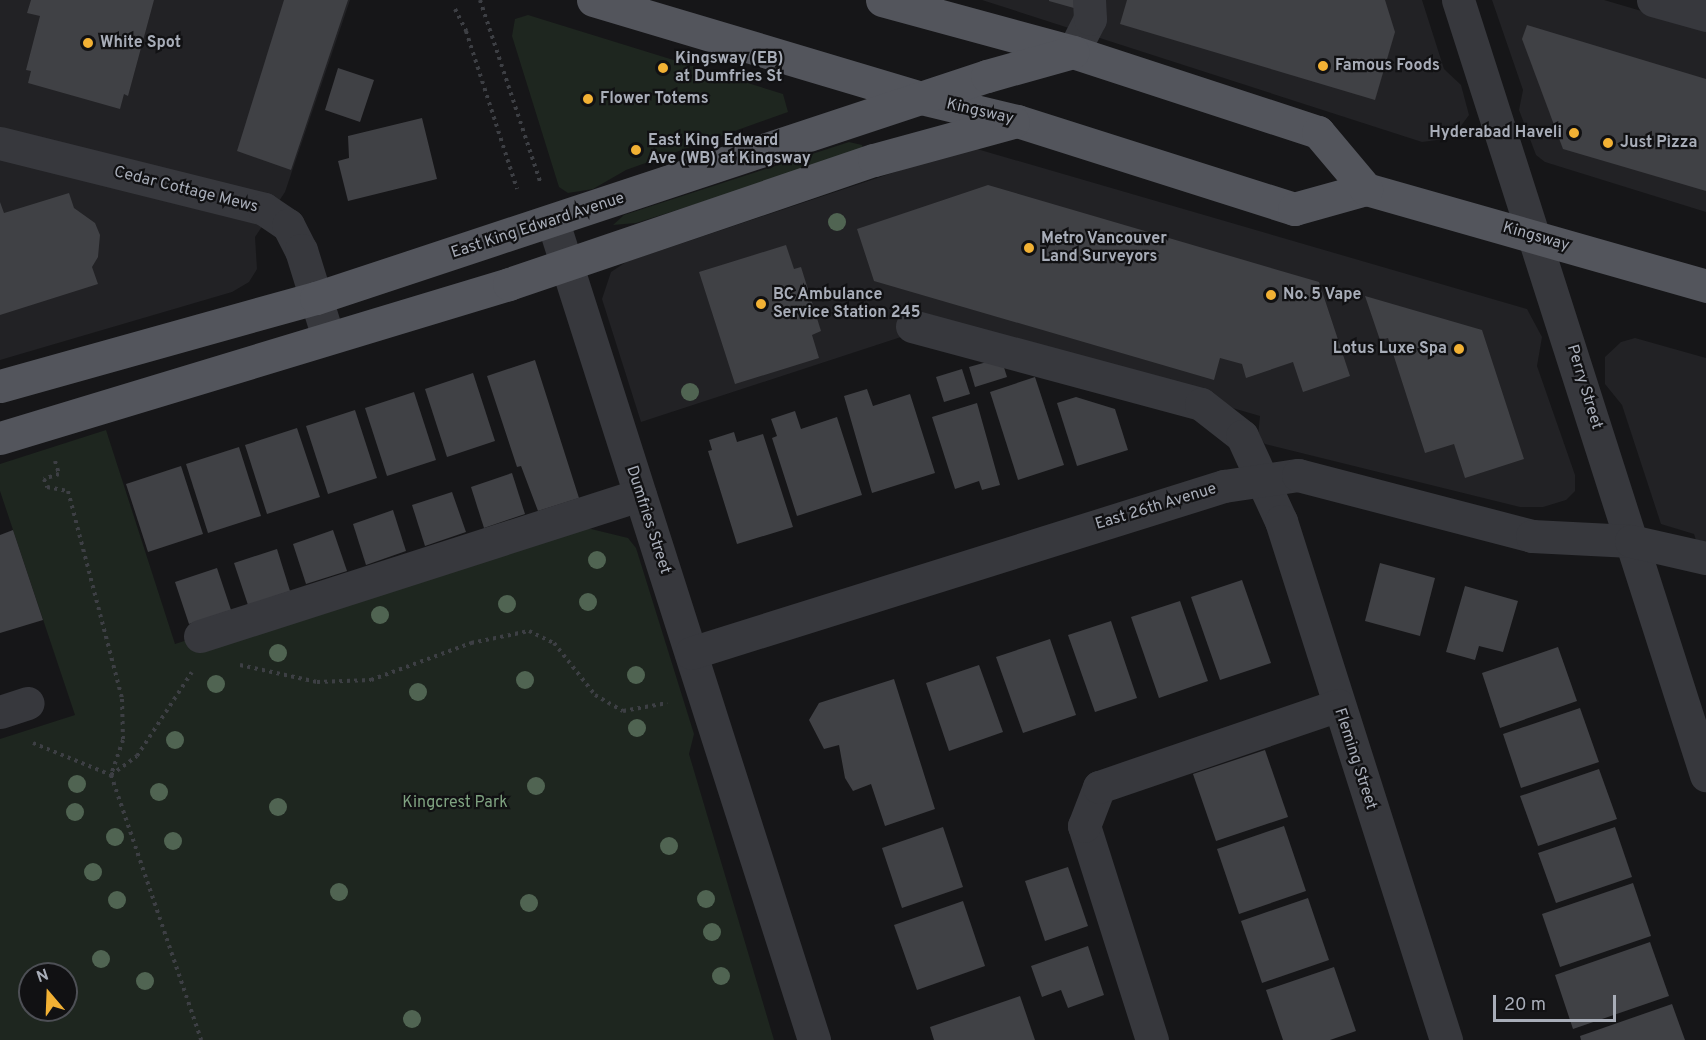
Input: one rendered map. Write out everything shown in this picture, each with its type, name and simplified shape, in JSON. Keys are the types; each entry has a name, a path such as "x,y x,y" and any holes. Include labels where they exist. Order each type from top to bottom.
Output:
{"main road":[{"name":"Kingsway","path":"593,0 921,98 1017,121 1294,209 1366,189 1706,286"},
{"path":"882,0 1073,52 1318,132 1366,189"},
{"name":"East King Edward Avenue","path":"0,386 316,297 553,222 921,98 1073,52"},
{"path":"0,438 566,265 874,160 1017,121"}],"street":[{"path":"1073,52 1090,19 1089,0"},
{"name":"Perry Street","path":"1458,0 1706,775"},
{"path":"1653,0 1706,15"},
{"name":"Cedar Cottage Mews","path":"0,143 264,209 288,225 316,297 328,337"},
{"name":"Dumfries Street","path":"553,222 814,1040"},
{"name":"Fleming Street","path":"912,326 1201,404 1242,436 1281,521 1446,1040"},
{"name":"East 26th Avenue","path":"691,653 1224,486 1298,475 1532,536 1630,542 1706,558"},
{"path":"200,650 640,495"},
{"path":"1152,1040 1084,826 1099,787 1338,705"}],"path":[{"path":"480,0 553,222"},
{"path":"455,9 517,189"},
{"path":"54,460 59,474 44,479 46,487 68,490 120,688 123,740 111,775 201,1040"},
{"path":"229,662 317,682 371,680 471,643 529,631 554,643 595,695 623,711 674,701"},
{"path":"111,775 137,756 200,650"},
{"path":"25,741 65,752 111,775"}],"shaded area":[{"path":"0,0 350,0 285,192 255,237 257,269 249,282 232,292 0,360"},
{"path":"982,0 1422,0 1444,69 1461,85 1469,115 1452,138 1422,142"},
{"path":"1492,0 1604,0 1706,30 1706,212 1545,162 1536,155 1519,110 1523,90"},
{"path":"977,149 1527,309 1542,337 1537,366 1575,475 1575,491 1566,500 1543,507 1520,507 1265,444 1258,436 1260,416 902,312 901,337 641,422 602,299 611,272 626,262 955,152"},
{"path":"1635,338 1706,358 1706,558 1701,556 1694,534 1661,524 1622,405 1605,384 1605,357 1621,342"}],"green space":[{"path":"528,15 783,94 788,112 626,170 593,189 568,193 559,187 512,36 515,19"},
{"path":"849,142 862,145 864,151 636,223 613,225 624,215"},
{"name":"Kingcrest Park","path":"106,430 175,644 582,513 587,528 628,538 636,548 694,734 689,754 774,1040 0,1040 0,739 75,715 0,491 0,464"}],"building":[{"name":"White Spot","path":"31,0 154,0 128,96 124,94 120,109 28,83 31,71 26,70 40,16 27,13"},
{"path":"284,0 348,0 291,170 237,151"},
{"path":"1077,0 1081,10 1049,1"},
{"name":"Famous Foods","path":"1127,0 1385,0 1395,32 1375,100 1120,24"},
{"path":"1527,25 1706,79 1706,191 1563,149 1522,39"},
{"path":"338,68 374,80 360,122 325,110"},
{"path":"422,118 437,179 348,201 338,161 349,158 348,136"},
{"path":"988,185 1319,282 1350,376 1303,392 1293,362 1246,378 1242,364 1220,358 1214,380 874,281 857,229"},
{"path":"69,193 74,208 95,223 100,235 98,257 92,267 98,284 0,315 0,202 4,213"},
{"name":"BC Ambulance Service Station 245","path":"786,245 794,269 801,267 821,331 812,335 819,358 735,384 699,272"},
{"path":"1365,296 1482,330 1524,459 1465,478 1454,444 1425,453 1388,338 1380,340"},
{"path":"1001,358 1007,377 975,387 969,367"},
{"path":"535,360 579,498 538,511 521,466 517,467 487,376"},
{"path":"962,369 970,394 944,402 936,377"},
{"path":"473,373 495,441 447,457 425,389"},
{"path":"1035,377 1064,465 1018,480 990,392"},
{"path":"867,389 873,406 910,394 935,473 872,493 844,396"},
{"path":"414,392 436,460 387,476 365,408"},
{"path":"1076,397 1115,409 1128,450 1077,466 1057,403"},
{"path":"977,403 1000,485 982,490 979,481 955,489 932,417"},
{"path":"355,410 377,478 328,494 306,426"},
{"path":"795,411 801,429 837,417 862,495 797,516 772,438 777,436 771,419"},
{"path":"297,428 320,497 267,514 245,445"},
{"path":"734,432 737,442 763,434 793,527 737,544 708,451 712,450 709,440"},
{"path":"239,447 261,516 208,533 186,464"},
{"path":"181,466 203,534 148,552 126,484"},
{"path":"512,473 525,514 484,528 471,487"},
{"path":"452,492 466,532 425,546 412,505"},
{"path":"393,510 406,551 366,565 353,524"},
{"path":"13,530 43,620 0,633 0,535"},
{"path":"333,530 347,571 306,584 293,544"},
{"path":"277,549 290,591 248,605 234,563"},
{"path":"1380,563 1435,578 1420,636 1365,621"},
{"path":"217,568 231,610 189,624 175,582"},
{"path":"1242,580 1271,663 1220,680 1191,597"},
{"path":"1465,586 1518,601 1503,652 1479,646 1475,660 1446,652"},
{"path":"1180,601 1208,681 1159,698 1131,617"},
{"path":"1111,621 1137,698 1095,712 1068,635"},
{"path":"1050,639 1076,715 1023,733 996,657"},
{"path":"1558,647 1577,701 1500,728 1482,673"},
{"path":"979,665 1003,732 949,751 926,683"},
{"path":"894,679 935,809 885,826 871,784 853,791 845,778 839,745 824,749 809,720 819,703"},
{"path":"1580,708 1599,762 1521,788 1503,734"},
{"path":"1265,750 1288,817 1216,841 1193,774"},
{"path":"1599,769 1617,819 1538,846 1520,796"},
{"path":"1284,826 1306,891 1239,914 1217,849"},
{"path":"943,827 963,887 902,908 882,848"},
{"path":"1615,827 1632,877 1556,903 1538,853"},
{"path":"1068,867 1088,926 1045,941 1025,881"},
{"path":"1633,883 1651,936 1560,967 1542,914"},
{"path":"1308,898 1329,960 1262,983 1241,921"},
{"path":"963,901 985,966 917,990 894,925"},
{"path":"1650,942 1669,996 1573,1029 1555,975"},
{"path":"1088,946 1104,995 1068,1008 1061,990 1042,997 1031,966"},
{"path":"1334,967 1356,1031 1330,1040 1283,1040 1266,990"},
{"path":"1020,996 1035,1040 934,1040 930,1027"},
{"path":"1672,1004 1685,1040 1581,1040 1580,1036"}],"place":[{"name":"White Spot","path":"88,43"},
{"name":"Famous Foods","path":"1323,66"},
{"name":"Kingsway (EB) at Dumfries St","path":"663,68"},
{"name":"Flower Totems","path":"588,99"},
{"name":"Hyderabad Haveli","path":"1574,133"},
{"name":"Just Pizza","path":"1608,143"},
{"name":"East King Edward Ave (WB) at Kingsway","path":"636,150"},
{"name":"Metro Vancouver Land Surveyors","path":"1029,248"},
{"name":"No. 5 Vape","path":"1271,295"},
{"name":"BC Ambulance Service Station 245","path":"761,304"},
{"name":"Lotus Luxe Spa","path":"1459,349"}]}
